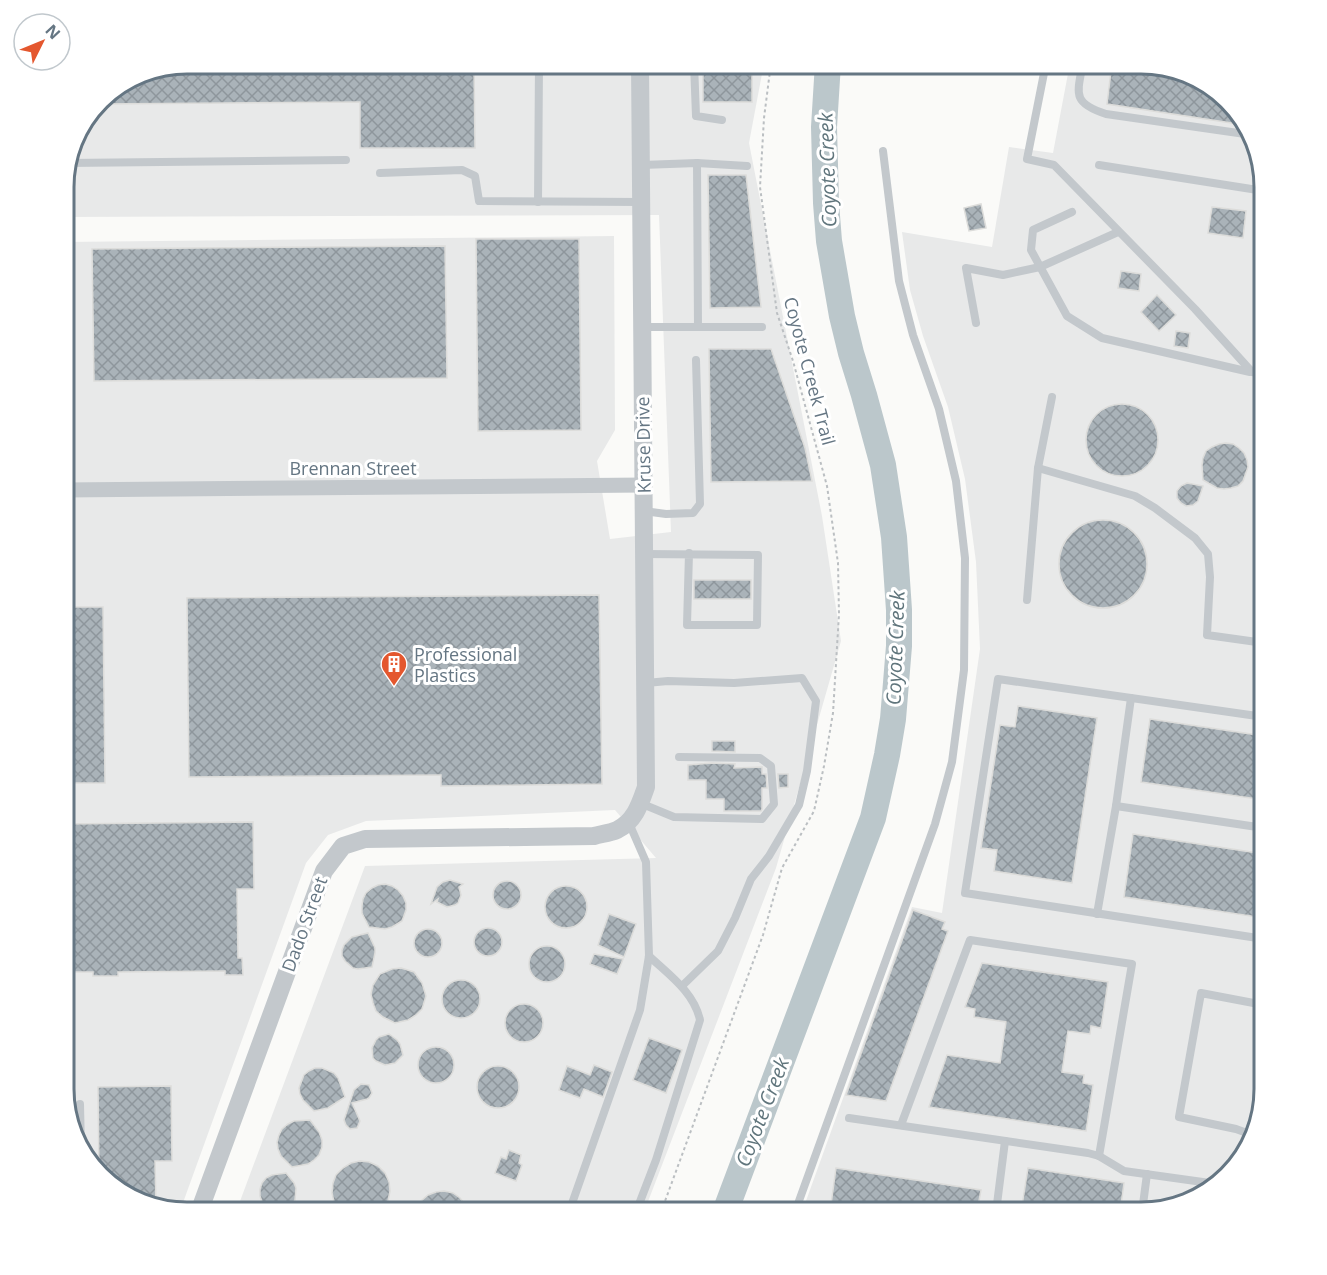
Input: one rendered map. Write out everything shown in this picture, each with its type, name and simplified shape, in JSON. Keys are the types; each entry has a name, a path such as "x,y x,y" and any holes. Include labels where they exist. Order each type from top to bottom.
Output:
{"street":[{"name":"Kruse Drive","path":"629,821 635,814 646,787 639,74"},
{"name":"Brennan Street","path":"74,490 644,485"},
{"name":"Dado Street","path":"203,1202 324,871 343,846 365,839 594,836 616,831 629,821"}],"lane":[{"path":"538,201 539,74"},
{"path":"694,74 696,116 722,120"},
{"path":"1044,74 1027,159 1054,165 1195,309 1252,372"},
{"path":"1081,74 1078,95 1081,101 1094,110 1106,114 1240,133"},
{"path":"799,1202 935,824 952,762 964,670 965,558 956,481 939,410 912,335 899,281 883,151"},
{"path":"76,164 346,160"},
{"path":"641,165 697,163 747,166"},
{"path":"697,163 698,327"},
{"path":"1099,165 1253,189"},
{"path":"380,173 462,170 475,176 479,201 641,202"},
{"path":"1072,213 1033,230 1031,250 1067,316 1102,338 1252,372"},
{"path":"976,322 966,268 1003,275 1040,267 1118,232"},
{"path":"642,327 762,327"},
{"path":"644,511 666,514 693,513 700,504 696,360"},
{"path":"1027,600 1038,468 1052,397"},
{"path":"1038,468 1135,496 1195,538 1208,554 1210,577 1208,635 1254,642"},
{"path":"645,554 689,553 758,555 757,625 687,625 689,553"},
{"path":"645,683 734,682 802,678 816,701 807,771 799,805 770,856 752,879 718,951 682,986"},
{"path":"1254,716 998,679 965,893 1254,937"},
{"path":"1097,914 1116,806 1131,698"},
{"path":"640,803 674,817 762,819 774,804 771,766 760,758 679,757"},
{"path":"1116,806 1254,826"},
{"path":"573,1202 640,1010 649,956 646,862 629,821"},
{"path":"901,1125 970,940 1132,964 1099,1156"},
{"path":"640,1202 656,1160 700,1020 698,1009 691,997 649,956"},
{"path":"1245,1132 1179,1117 1201,993 1254,1003"},
{"path":"81,1104 81,1129"},
{"path":"849,1118 1088,1153 1099,1156 1124,1171 1203,1182"},
{"path":"997,1202 1005,1141"},
{"path":"1143,1202 1147,1174"}],"path":[{"name":"Coyote Creek Trail","path":"770,74 764,118 760,187 777,313 793,361 826,486 838,563 839,614"},
{"path":"665,1202 763,935 782,868"}],"shaded area":[{"path":"179,74 762,74 749,143 822,516 841,641 776,868 648,1202 240,1202 365,866 656,858 615,810 366,821 328,835 306,863 183,1202 157,1198 136,1190 118,1178 97,1157 82,1132 74,1103 74,242 614,236 615,430 597,461 610,539 671,532 659,215 74,217 74,179 77,157 82,143 101,112 118,97 143,82 157,77"},
{"path":"1068,74 1148,74 1170,77 1184,82 1215,101 1226,112 1242,136 1250,157 1253,179 1254,1089 1250,1118 1242,1139 1226,1163 1215,1174 1191,1190 1170,1198 1141,1202 806,1202 912,907 942,913 980,649 976,562 965,479 948,407 923,336 910,290 902,232 992,247 1009,147 1053,153"}],"building":[{"path":"179,74 474,74 475,148 360,148 360,102 110,104 143,82 157,77"},
{"path":"703,74 752,74 752,102 703,102"},
{"path":"1111,74 1148,74 1170,77 1191,85 1215,101 1234,123 1107,104"},
{"path":"708,175 746,175 761,307 710,308"},
{"path":"981,204 986,228 969,231 964,208"},
{"path":"1212,207 1246,211 1243,238 1208,233"},
{"path":"476,239 579,239 581,430 478,431"},
{"path":"445,246 447,378 94,381 92,249"},
{"path":"1121,271 1141,274 1139,291 1118,288"},
{"path":"1157,295 1176,315 1159,331 1141,312"},
{"path":"1176,331 1190,333 1188,348 1174,346"},
{"path":"709,349 771,349 805,448 812,481 711,482"},
{"path":"1129,404 1148,414 1156,426 1158,440 1156,454 1148,466 1136,474 1115,476 1096,466 1088,454 1086,433 1096,414 1108,406"},
{"path":"1226,443 1233,444 1244,453 1248,467 1243,481 1238,486 1224,489 1217,488 1203,480 1202,465 1206,451"},
{"path":"1187,483 1203,486 1198,501 1186,506 1177,498 1177,491"},
{"path":"1103,520 1120,524 1134,533 1143,547 1147,564 1143,581 1134,595 1120,604 1103,608 1086,604 1072,595 1063,581 1059,564 1063,547 1072,533 1086,524"},
{"path":"694,580 751,580 751,599 694,599"},
{"name":"Professional Plastics","path":"599,595 602,784 441,786 441,775 189,777 187,598"},
{"path":"74,607 103,607 105,783 74,783"},
{"path":"1018,706 1097,718 1072,883 994,871 997,850 981,848 1000,725 1015,727"},
{"path":"1150,719 1254,734 1254,798 1141,782"},
{"path":"712,741 735,741 735,752 712,751"},
{"path":"735,764 734,768 762,767 762,774 766,774 767,788 762,788 761,811 724,811 724,799 706,799 706,780 688,780 688,765"},
{"path":"778,774 788,774 788,787 779,788"},
{"path":"253,822 254,889 237,889 238,958 242,958 243,975 225,975 225,971 118,972 118,976 93,976 93,972 74,972 74,824"},
{"path":"1133,834 1254,852 1254,916 1124,897"},
{"path":"450,880 463,884 459,887 461,895 458,903 447,907 437,902 438,899 431,904 437,887"},
{"path":"507,881 517,885 521,895 517,905 507,909 497,905 493,895 497,885"},
{"path":"385,884 398,890 403,896 406,910 402,921 385,929 369,927 362,913 363,899 372,888"},
{"path":"566,886 581,892 587,907 581,922 566,928 551,922 545,907 551,892"},
{"path":"913,910 945,922 942,929 948,931 886,1101 846,1095"},
{"path":"609,914 636,924 624,957 598,945"},
{"path":"488,928 498,932 502,942 498,952 488,956 478,952 474,942 478,932"},
{"path":"428,929 438,933 442,943 438,953 428,957 418,953 414,943 418,933"},
{"path":"368,933 375,948 372,967 353,968 342,956 344,945 352,937"},
{"path":"547,946 560,951 565,964 560,977 547,982 534,977 529,964 534,951"},
{"path":"594,954 623,959 617,974 590,964"},
{"path":"982,963 1108,982 1101,1028 1091,1026 1090,1034 1068,1031 1062,1072 1084,1075 1083,1083 1093,1085 1086,1131 929,1107 947,1055 1000,1063 1006,1022 974,1017 975,1009 965,1007"},
{"path":"401,968 414,972 422,983 426,996 422,1009 416,1015 408,1020 395,1023 376,1011 371,994 373,985 380,974"},
{"path":"461,980 475,985 480,999 475,1013 461,1018 447,1013 442,999 447,985"},
{"path":"524,1004 538,1009 543,1023 538,1037 524,1042 510,1037 505,1023 510,1009"},
{"path":"389,1034 400,1044 403,1055 395,1063 385,1065 373,1058 372,1048 379,1037"},
{"path":"649,1038 682,1050 666,1093 633,1080"},
{"path":"436,1047 449,1052 454,1065 449,1078 436,1083 423,1078 418,1065 423,1052"},
{"path":"594,1065 612,1072 603,1097 584,1089 580,1098 559,1090 567,1066 590,1075"},
{"path":"498,1066 513,1072 519,1087 513,1102 498,1108 483,1102 477,1087 483,1072"},
{"path":"315,1068 334,1073 345,1097 328,1108 314,1111 303,1100 299,1088 304,1075"},
{"path":"361,1084 369,1085 372,1093 369,1098 352,1103 360,1121 357,1128 350,1129 344,1120 354,1090"},
{"path":"171,1086 172,1161 155,1161 156,1198 136,1190 118,1178 99,1159 98,1087"},
{"path":"310,1120 322,1140 319,1155 308,1164 292,1167 281,1156 278,1149 279,1135 282,1129 294,1121"},
{"path":"509,1150 521,1155 519,1163 522,1165 516,1181 495,1173 501,1157 506,1159"},
{"path":"369,1162 378,1166 385,1173 390,1191 387,1202 334,1202 332,1193 336,1175 351,1163"},
{"path":"836,1168 981,1190 979,1202 831,1202"},
{"path":"1028,1168 1124,1183 1121,1202 1023,1202"},
{"path":"286,1173 296,1188 294,1202 262,1202 260,1189 262,1183 272,1175"},
{"path":"436,1192 453,1193 463,1202 420,1202 428,1195"}],"waterway":[{"name":"Coyote Creek","path":"729,1202 873,818 893,719 899,646 894,537 883,465 842,316 829,241 824,127 827,74"}],"place":[{"name":"Professional Plastics","path":"394,687"}]}
